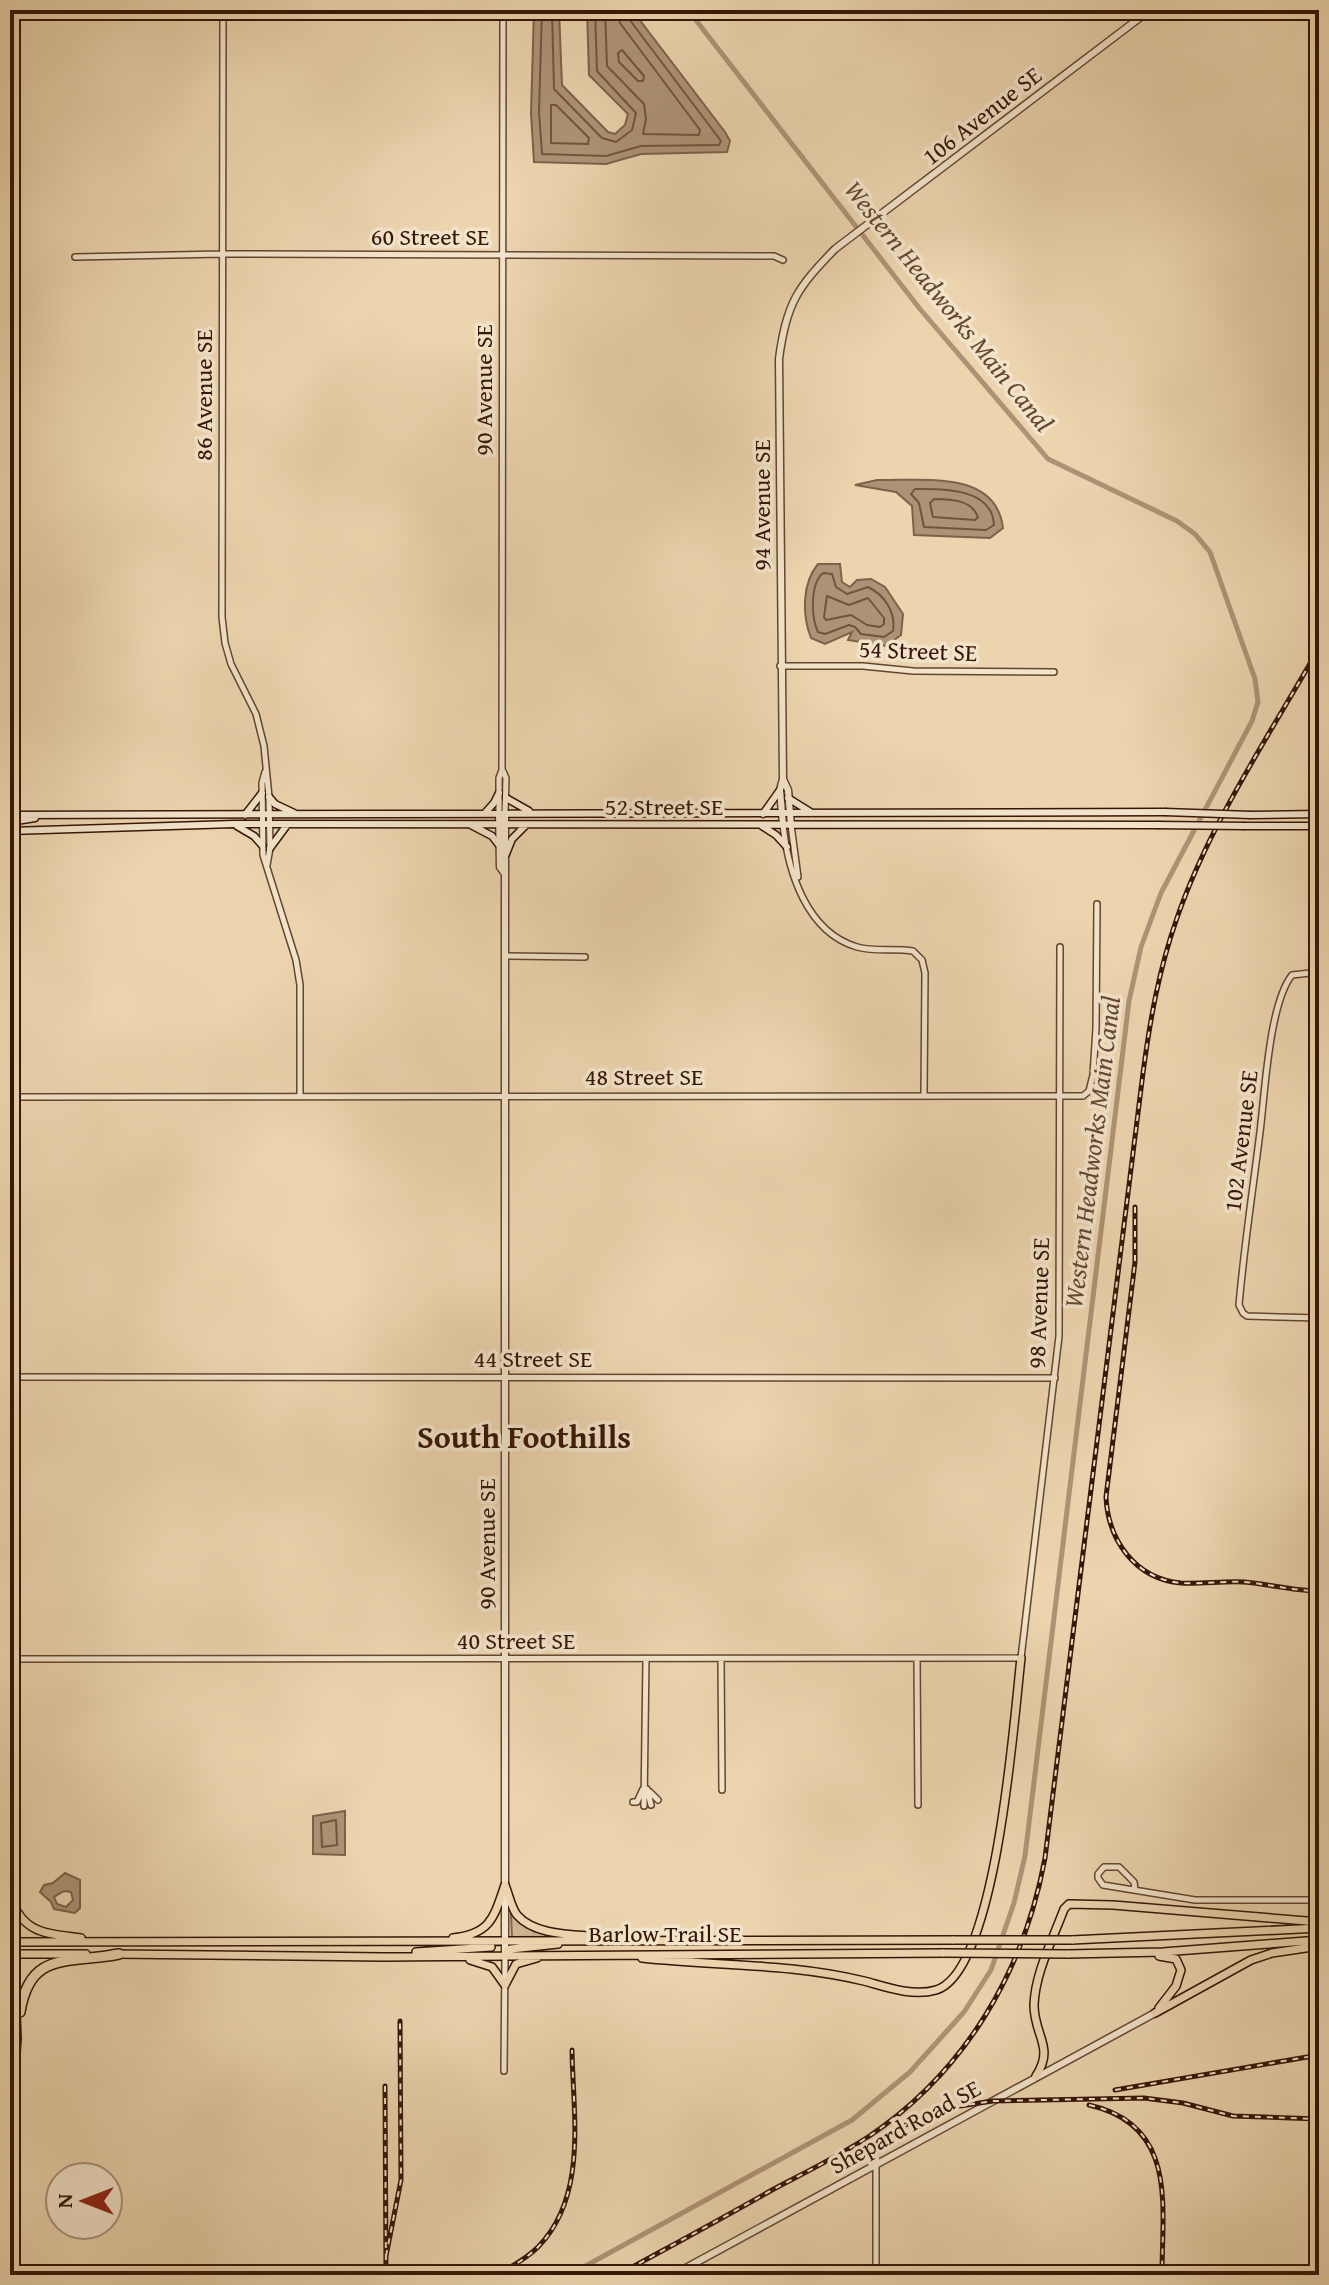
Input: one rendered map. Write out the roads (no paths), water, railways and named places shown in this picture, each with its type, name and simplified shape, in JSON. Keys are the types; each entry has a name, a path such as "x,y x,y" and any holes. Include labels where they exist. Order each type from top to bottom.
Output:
{"highway":[{"path":"11,1954 16,2039"},
{"path":"10,2149 16,2039 25,1987 35,1973 49,1964 119,1954"},
{"path":"10,2121 12,2100"}],"main road":[{"name":"106 Avenue SE","path":"835,249 1150,10"},
{"name":"94 Avenue SE","path":"786,815 788,798 783,779 780,666 779,359 787,313 797,292 835,249"},
{"name":"94 Avenue SE","path":"783,779 780,790 787,825"},
{"path":"763,814 780,790"},
{"path":"245,815 262,793"},
{"path":"485,813 502,795 533,813"},
{"path":"269,797 275,804 297,815"},
{"path":"788,798 815,814"},
{"name":"90 Avenue SE","path":"502,813 506,854 505,1956"},
{"name":"52 Street SE","path":"10,815 1319,814"},
{"path":"10,822 42,816"},
{"path":"234,824 262,845"},
{"name":"52 Street SE","path":"10,831 234,824 1319,826"},
{"path":"467,824 492,836 499,845"},
{"path":"270,848 287,825"},
{"name":"90 Avenue SE","path":"502,825 500,867 505,874"},
{"path":"506,854 512,839 526,825"},
{"path":"759,825 776,835 787,847"},
{"path":"607,1955 795,1968 922,1992 938,1990 951,1982 964,1964 987,1901 1000,1830 1021,1658"},
{"path":"505,1885 516,1913 538,1929 634,1941"},
{"path":"413,1942 475,1934 494,1916 505,1885"},
{"path":"10,1896 22,1920 36,1930 111,1943"},
{"path":"1036,2076 1046,2056 1037,2027 1035,1993 1064,1909 1069,1904 1113,1905 1319,1925"},
{"path":"10,1925 11,1954"},
{"name":"Barlow Trail SE","path":"11,1942 1072,1940 1319,1925"},
{"path":"505,1956 511,1949 547,1947 572,1941"},
{"path":"383,1957 494,1946 505,1942"},
{"path":"1155,2013 1251,1960 1319,1943"},
{"name":"Barlow Trail SE","path":"11,1954 383,1957 1117,1954 1319,1943"},
{"path":"1117,1954 1168,1956 1180,1963 1180,1978 1155,2013"},
{"path":"444,1956 485,1963 495,1970 505,1985 516,1964 550,1955"},
{"name":"Shepard Road SE","path":"673,2275 1155,2013"}],"street":[{"name":"86 Avenue SE","path":"223,10 222,617 231,664 261,730 265,772 262,793 266,815"},
{"name":"90 Avenue SE","path":"502,813 499,778 502,770 503,10"},
{"name":"60 Street SE","path":"75,257 222,254 774,256 783,260"},
{"name":"54 Street SE","path":"780,666 1054,672"},
{"name":"86 Avenue SE","path":"265,772 269,780 266,825 270,848 267,865"},
{"name":"86 Avenue SE","path":"266,825 262,845 274,898 296,960 300,985 300,1095"},
{"name":"94 Avenue SE","path":"787,825 787,847 806,906 834,936 867,949 913,951 922,960 925,973 924,1095"},
{"name":"94 Avenue SE","path":"787,825 798,886"},
{"name":"48 Street SE","path":"10,1097 1083,1096 1089,1091 1093,1075 1097,904"},
{"name":"98 Avenue SE","path":"1021,1658 1059,1336 1060,947"},
{"path":"505,956 585,957"},
{"name":"102 Avenue SE","path":"1319,972 1292,975 1285,983 1279,1004 1239,1305 1243,1313 1259,1318 1319,1318"},
{"name":"44 Street SE","path":"10,1377 1055,1378"},
{"path":"917,1658 918,1805"},
{"name":"40 Street SE","path":"10,1659 1021,1658"},
{"path":"644,1806 646,1659"},
{"path":"721,1659 722,1790"},
{"path":"645,1784 658,1800"},
{"path":"633,1802 637,1802 645,1784"},
{"path":"645,1784 651,1805"},
{"path":"1135,1890 1134,1882 1119,1867 1104,1867 1098,1874 1103,1885 1195,1900 1319,1900"},
{"name":"90 Avenue SE","path":"504,2071 505,1956"},
{"path":"876,2163 876,2275"}],"water":[{"path":"534,10 559,10 562,85 608,132 615,134 625,125 628,114 589,75 587,10 632,10 725,132 730,141 727,152 641,154 606,164 534,162 531,113"},
{"path":"877,480 934,480 972,487 987,496 997,509 1003,528 990,538 914,535 912,506 896,492 855,485"},
{"path":"818,564 840,564 842,582 850,587 857,580 871,579 885,587 903,614 901,635 886,646 848,640 852,632 825,644 811,638 805,600 809,580"},
{"path":"345,1811 345,1855 313,1854 313,1816"},
{"path":"65,1873 80,1880 80,1908 75,1913 54,1909 40,1892 44,1885 53,1883","holes":["64,1891 71,1892 73,1900 66,1907 57,1904 54,1897"]}],"waterway":[{"name":"Western Headworks Main Canal","path":"569,2275 852,2120 910,2072 964,2012 991,1970 1014,1903 1025,1856 1129,1001 1141,947 1161,893 1252,721 1258,702 1255,679 1210,552 1195,534 1177,521 1048,459 920,309 688,10"}],"railway":[{"path":"618,2275 844,2151 903,2111 934,2082 985,2016 1022,1941 1045,1858 1143,1073 1160,975 1190,883 1223,814 1319,648"},
{"path":"1135,1207 1135,1262 1106,1497 1118,1542 1138,1565 1165,1580 1181,1583 1244,1582 1319,1591"},
{"path":"386,2256 401,2180 400,2021"},
{"path":"497,2275 538,2247 554,2227 565,2204 574,2154 572,2050"},
{"path":"1115,2090 1319,2055"},
{"path":"385,2086 386,2275"},
{"path":"880,2138 946,2108 993,2101 1144,2098 1183,2103 1233,2116 1319,2119"},
{"path":"1089,2105 1118,2115 1138,2130 1151,2149 1159,2171 1162,2196 1162,2275"}],"district":[{"name":"South Foothills","path":"524,1437"}]}
